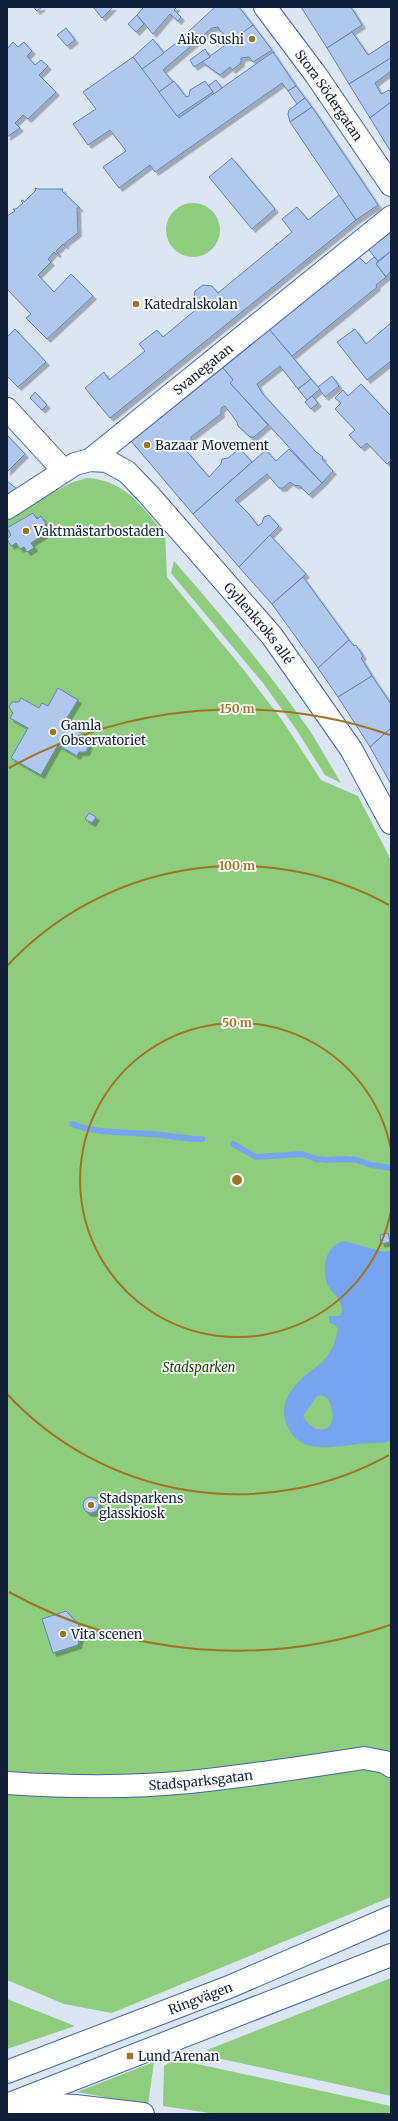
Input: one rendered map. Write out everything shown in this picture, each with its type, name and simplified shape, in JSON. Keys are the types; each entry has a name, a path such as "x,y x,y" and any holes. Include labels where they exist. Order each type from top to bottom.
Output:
{"street":[{"name":"Stora Södergatan","path":"265,7 316,75 391,185"},
{"name":"Svanegatan","path":"7,508 75,464 90,460 391,217"},
{"path":"7,409 64,471"},
{"name":"Gyllenkroks allé","path":"90,460 106,461 127,472 149,495 272,636 351,749 391,823"},
{"name":"Stadsparksgatan","path":"7,1783 60,1787 181,1782 253,1775 364,1758 380,1761 391,1766"},
{"name":"Ringvägen","path":"7,2072 229,1987 391,1917"},
{"path":"10,2104 391,1955"},
{"path":"10,2104 75,2106 143,2114"}],"green space":[{"path":"193,203 203,205 212,211 218,220 220,230 218,240 212,249 203,255 193,257 183,255 174,249 168,240 166,230 168,220 174,211 183,205"},
{"name":"Stadsparken","path":"87,478 100,480 122,489 140,505 165,534 167,577 243,669 282,720 321,780 358,796 391,860 391,1897 112,2013 64,2004 7,1980 7,516 73,482"},
{"path":"174,561 260,663 308,728 341,783 325,775 296,729 263,683 171,573"},
{"path":"391,1978 391,2096 217,2058 207,2050"},
{"path":"7,1999 75,2026 7,2049"},
{"path":"174,2059 391,2106 391,2114 216,2114 163,2106 164,2066"},
{"path":"154,2062 148,2105 77,2092"}],"water":[{"path":"344,1241 384,1252 391,1251 391,1440 385,1443 364,1443 331,1447 304,1444 296,1439 290,1431 284,1416 284,1408 291,1391 300,1380 326,1358 335,1342 338,1329 335,1325 329,1322 329,1316 339,1316 342,1312 342,1308 341,1303 327,1284 325,1264 329,1252","holes":["322,1395 330,1403 333,1418 331,1424 323,1430 312,1427 303,1416 317,1396"]}],"building":[{"path":"33,7 42,7 37,11"},
{"path":"113,7 102,18 94,8"},
{"path":"144,7 177,7 174,10 181,17 178,21 170,14 153,34 137,15"},
{"path":"215,7 239,7 253,25 231,42 218,27 212,28 163,70 173,82 159,92 142,69 175,44"},
{"path":"301,7 351,7 362,25 327,48"},
{"path":"137,15 144,24 136,32 128,24"},
{"path":"253,25 272,50 253,62 249,57 241,58 241,63 232,70 230,67 220,75 202,62"},
{"path":"66,28 75,40 67,46 57,35"},
{"path":"352,32 368,55 391,40 391,58 349,84 327,48"},
{"path":"153,39 164,53 142,69 133,57"},
{"path":"13,42 18,47 24,42 32,51 27,56 35,65 41,60 48,66 39,75 56,92 28,119 23,115 15,123 20,128 7,137 7,49"},
{"path":"205,49 210,57 194,67 190,60"},
{"path":"273,52 296,86 288,91 282,83 155,172 150,165 119,188 103,167 126,151 110,130 88,145 73,124 96,109 83,92 133,57 179,118"},
{"path":"391,58 391,71 375,83 381,94 389,90 391,93 391,102 370,118 349,84"},
{"path":"216,80 222,88 214,94 208,86"},
{"path":"174,81 186,97 189,96 190,90 205,81 213,92 177,116 159,92"},
{"path":"296,86 305,98 297,104 288,91"},
{"path":"305,98 312,107 290,122 288,114 289,110"},
{"path":"391,102 391,152 370,118"},
{"path":"312,107 378,205 356,220 290,122"},
{"path":"232,158 275,209 252,229 209,177"},
{"path":"35,188 63,189 62,191 80,208 77,208 78,233 65,243 65,246 63,244 56,251 58,253 56,254 54,252 48,259 51,262 38,275 54,292 71,274 93,296 47,339 26,318 31,314 7,289 7,216 15,211 13,209 16,209 23,203 21,201 23,200 24,202 36,190"},
{"path":"339,195 356,220 110,418 85,388 104,372 109,380 145,351 139,344 157,330 163,337 199,307 194,301 195,291 203,285 212,286 218,293 292,232 282,219 297,207 308,220"},
{"path":"387,226 391,232 391,251 378,261 364,244"},
{"path":"391,251 391,274 390,272 386,277 376,264"},
{"path":"358,256 366,264 374,257 378,261 376,264 386,277 376,285 377,287 292,356 269,329"},
{"path":"391,323 391,361 367,380 337,342 355,329 366,344"},
{"path":"15,329 46,362 18,387 7,376 7,337"},
{"path":"269,329 311,379 298,389 280,366 257,384 262,393 316,452 323,457 322,459 333,471 322,483 230,383 233,380 219,363 232,352 236,357"},
{"path":"219,363 233,380 230,383 268,425 254,437 250,437 238,426 237,422 225,406 221,408 221,414 191,437 191,441 183,447 209,477 221,464 222,459 228,458 238,450 241,450 252,462 193,514 131,441"},
{"path":"332,376 339,386 325,397 318,387"},
{"path":"311,379 320,389 307,400 298,389"},
{"path":"361,384 391,416 391,460 387,464 367,443 361,448 349,435 355,430 335,409 341,403 335,398 343,390 348,396"},
{"path":"35,392 47,405 42,410 30,398"},
{"path":"312,396 318,403 311,409 305,402"},
{"path":"7,435 25,454 7,472"},
{"path":"289,449 322,483 309,495 300,486 294,485 290,482 283,488 279,488 267,474 235,500 249,514 258,526 262,523 264,517 269,515 279,526 239,567 193,514 266,450 276,461"},
{"path":"7,481 17,489 7,495"},
{"name":"Vaktmästarbostaden","path":"33,513 37,519 41,516 46,524 41,527 45,534 31,543 34,548 27,552 24,547 20,549 16,543 11,546 7,539 11,535 7,528"},
{"path":"270,535 306,574 272,604 239,567"},
{"path":"303,577 349,640 318,668 272,604"},
{"path":"349,640 354,646 356,645 363,656 361,658 372,676 338,697 318,668"},
{"path":"372,676 391,704 391,728 370,747 338,697"},
{"name":"Gamla Observatoriet","path":"58,688 78,700 67,718 72,720 69,726 88,737 85,741 88,743 88,747 86,752 79,752 77,756 58,745 41,775 11,758 28,728 10,718 13,713 9,707 12,702 19,702 21,698 39,708 42,703 48,706"},
{"path":"391,728 391,784 370,747"},
{"path":"89,813 96,817 92,823 85,819"},
{"path":"388,1233 390,1242 381,1244 380,1235"},
{"name":"Stadsparkens glasskiosk","path":"91,1497 97,1499 99,1505 97,1511 91,1513 85,1511 83,1505 85,1499"},
{"name":"Vita scenen","path":"66,1611 79,1625 80,1637 78,1645 53,1653 42,1619"}],"waterway":[{"path":"72,1124 91,1130 202,1139"},
{"path":"233,1144 256,1157 302,1154 316,1159 357,1160 371,1165 391,1168"}],"place":[{"name":"Aiko Sushi","path":"252,39"},
{"name":"Katedralskolan","path":"136,304"},
{"name":"Bazaar Movement","path":"147,445"},
{"name":"Vaktmästarbostaden","path":"26,531"},
{"name":"Gamla Observatoriet","path":"53,732"},
{"name":"Stadsparkens glasskiosk","path":"91,1505"},
{"name":"Vita scenen","path":"63,1634"},
{"name":"Lund Arenan","path":"130,2056"}]}
